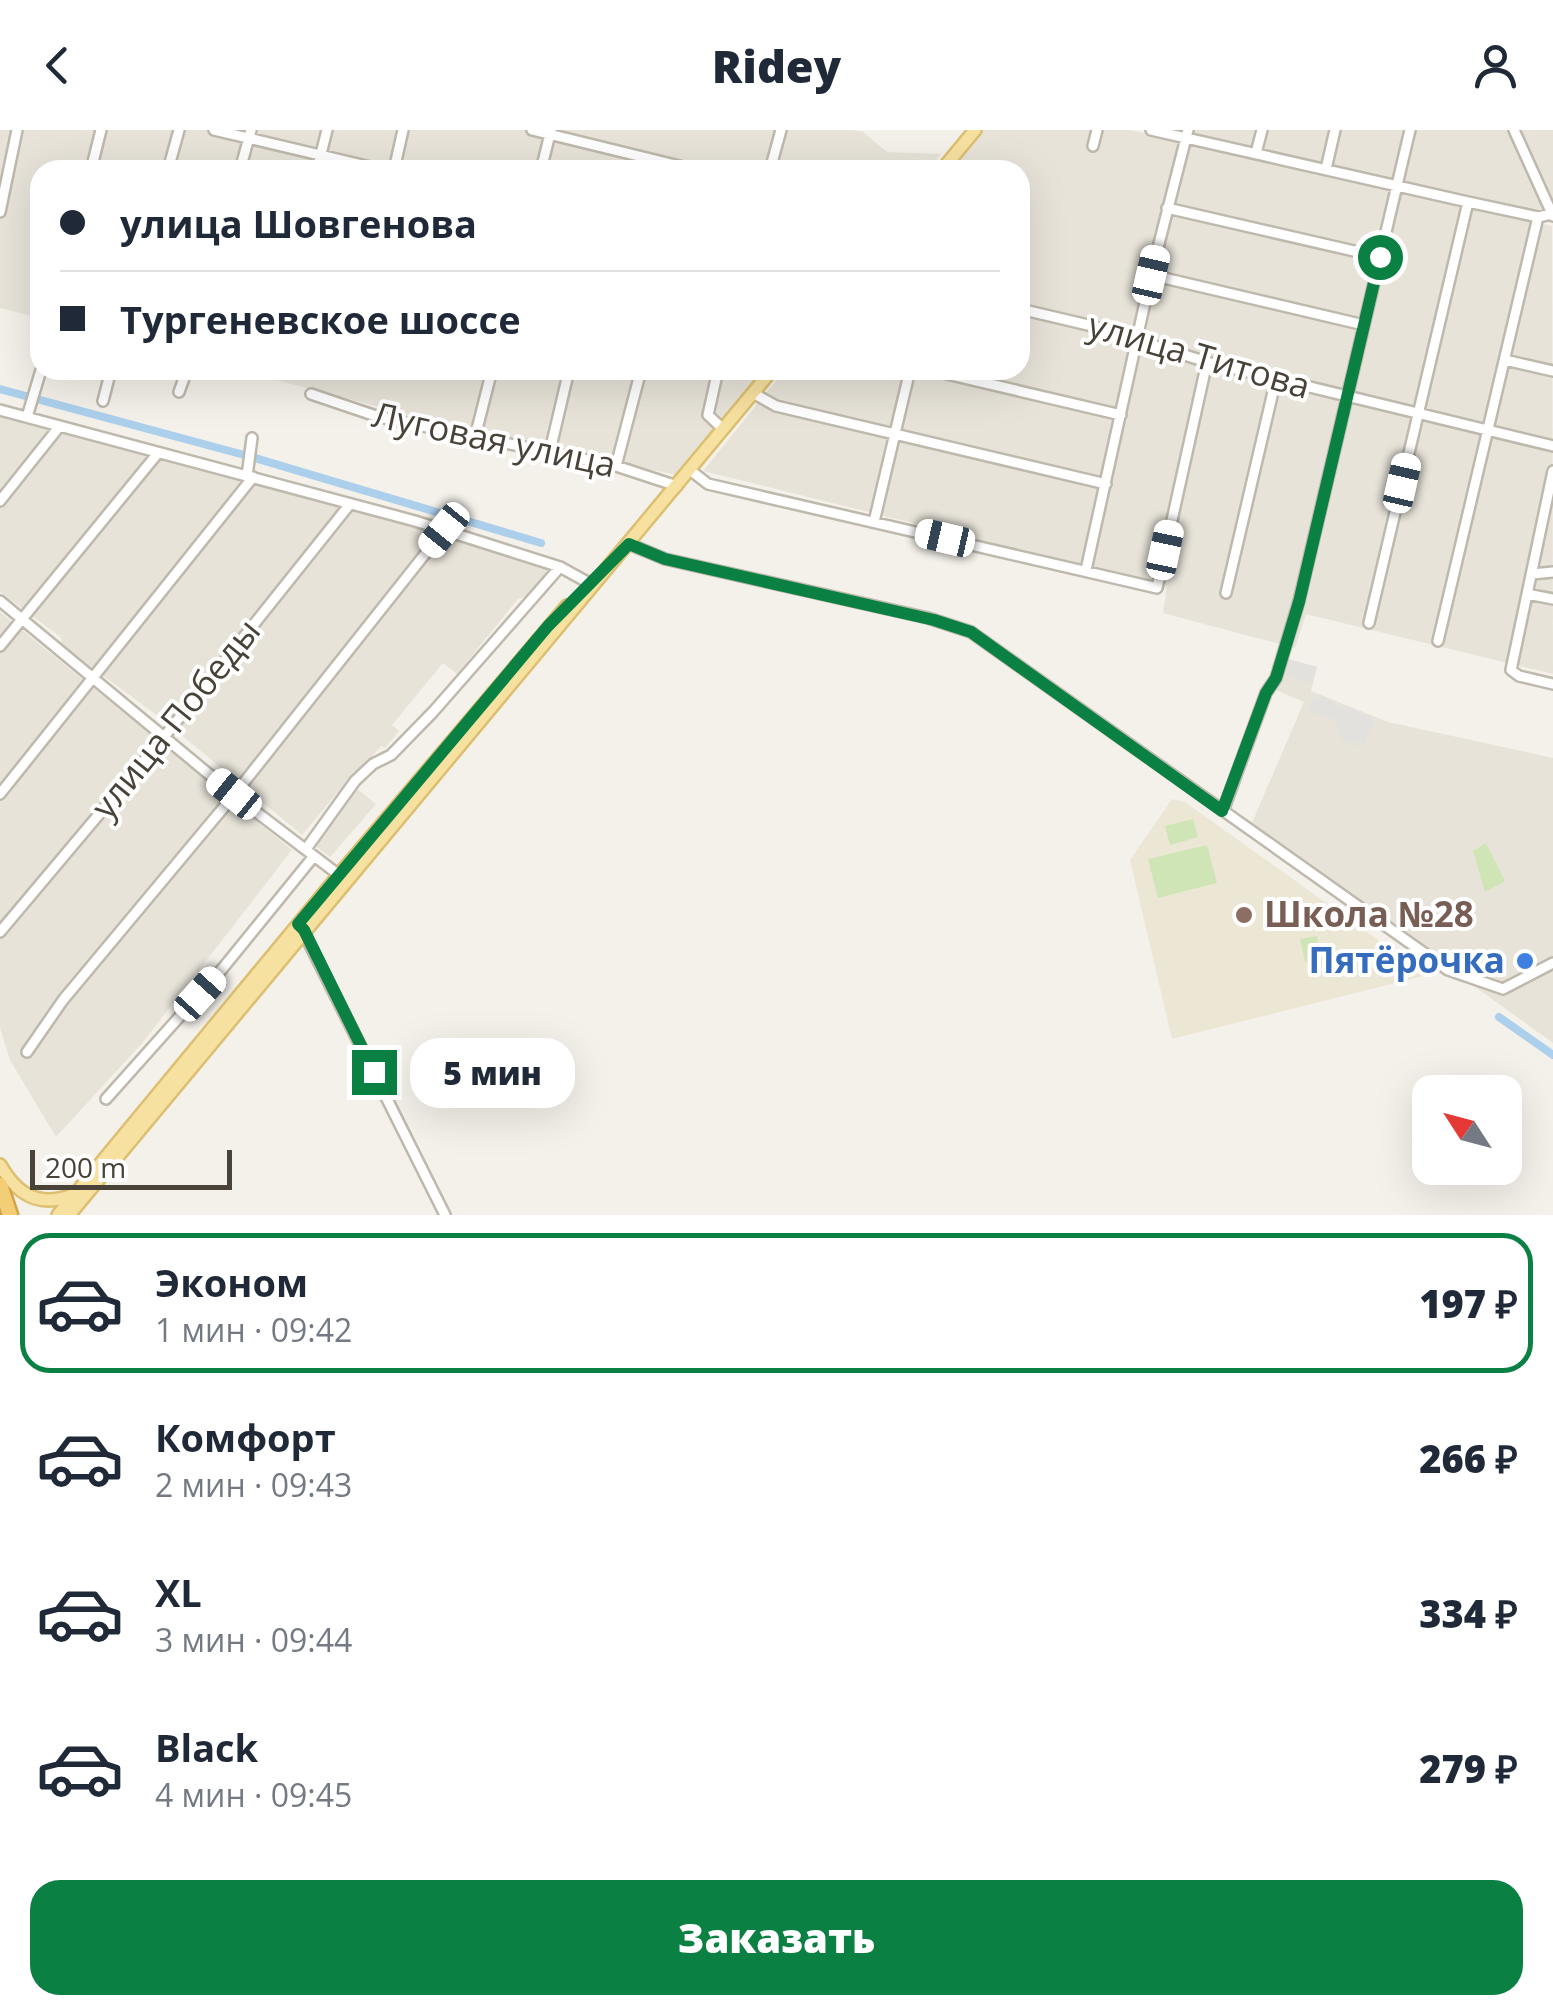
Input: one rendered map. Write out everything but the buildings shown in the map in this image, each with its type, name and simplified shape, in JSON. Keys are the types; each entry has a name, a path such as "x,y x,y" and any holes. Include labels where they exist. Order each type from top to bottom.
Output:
{"highway":[{"path":"0,1185 10,1215"}],"main road":[{"path":"950,160 976,130"},
{"path":"58,1215 764,380"},
{"path":"69,1215 339,875 548,626 624,549"},
{"path":"0,1165 25,1195 46,1202 73,1196"}],"street":[{"path":"0,212 17,130"},
{"path":"94,160 100,130"},
{"path":"171,160 179,130"},
{"path":"214,130 250,134 338,160"},
{"path":"319,160 327,130"},
{"path":"396,160 403,130"},
{"path":"532,130 657,160"},
{"path":"773,160 781,130"},
{"path":"1093,146 1098,130"},
{"path":"1151,130 1187,134 1538,217 1553,215 1514,130"},
{"path":"1256,153 1262,130"},
{"path":"1326,169 1336,130"},
{"path":"1222,811 1266,693 1276,678 1299,602 1410,130"},
{"path":"543,160 550,133"},
{"path":"243,160 250,134"},
{"path":"1086,570 1151,275 1187,134"},
{"path":"1369,623 1468,202"},
{"path":"1167,208 1380,257"},
{"path":"1438,641 1538,217"},
{"path":"1151,275 1364,325"},
{"name":"улица Титова","path":"1030,311 1207,362 1553,446"},
{"path":"1504,360 1553,371"},
{"path":"690,470 708,484 1157,588 1207,362"},
{"path":"1226,594 1276,379"},
{"path":"27,417 38,380"},
{"path":"102,401 109,380"},
{"path":"178,392 183,380"},
{"path":"475,436 489,380"},
{"path":"550,451 568,380"},
{"path":"616,466 638,380"},
{"path":"716,380 708,416 722,429"},
{"path":"874,522 908,380"},
{"path":"972,380 1122,416"},
{"path":"753,393 776,406 1106,484"},
{"name":"Луговая улица","path":"311,394 379,418 616,466 677,486"},
{"path":"0,410 444,530 560,567 590,583"},
{"path":"0,501 59,427"},
{"path":"0,794 250,477 252,438"},
{"path":"0,646 158,453"},
{"path":"1553,471 1511,665 1514,674 1553,684"},
{"name":"улица Победы","path":"0,932 164,737 350,504"},
{"path":"27,1052 63,1000 234,794 444,530"},
{"path":"624,549 934,620 971,632 1448,970 1503,989 1553,963"},
{"path":"106,1099 223,968 310,853 356,781 373,764 391,754 433,712 560,567"},
{"path":"1532,574 1553,572"},
{"path":"1527,594 1553,598"},
{"path":"0,601 234,794 339,875"},
{"path":"301,927 445,1215"}],"shaded area":[{"path":"0,130 853,130 863,132 887,152 941,154 936,160 30,160 30,316 0,308"},
{"path":"983,130 1130,130 1552,226 1553,674 1306,614 1295,648 1163,613 1167,586 703,471 777,380 1030,380 1030,160 958,160"},
{"path":"1178,130 1507,130 1545,210 1539,214"},
{"path":"1521,130 1553,130 1553,201 1547,187"},
{"path":"276,380 755,380 676,475 452,426"},
{"path":"0,405 454,528 549,559 546,574 531,593 517,600 457,674 443,663 392,725 399,731 354,773 302,835 162,719 60,644 62,638 0,592"},
{"path":"0,612 292,850 143,1042 56,1137 10,1060 0,1028"},
{"path":"1286,658 1317,667 1311,691 1388,722 1553,758 1553,1043 1251,825 1304,702 1276,690"},
{"path":"1286,659 1317,667 1312,683 1282,675"},
{"path":"1321,695 1344,709 1346,706 1375,719 1364,744 1351,739 1357,744 1355,748 1338,736 1341,732 1335,727 1337,720 1308,711 1314,697 1319,699"},
{"path":"357,789 376,804 330,857 313,844"},
{"name":"Школа №28","path":"1172,799 1185,802 1427,975 1172,1039 1130,860"}],"green space":[{"path":"1193,819 1198,837 1170,845 1165,826"},
{"path":"1486,843 1505,881 1485,892 1473,851"},
{"path":"1207,845 1217,883 1158,898 1148,859"},
{"path":"1317,936 1322,962 1311,964 1305,961 1300,939"}],"waterway":[{"path":"0,389 248,456 541,543"},
{"path":"1499,1017 1553,1055"}],"place":[{"name":"Школа №28","path":"1244,915"},
{"name":"Пятёрочка","path":"1525,961"}],"route":[{"path":"374,1072 298,924 548,626 629,544 665,559 960,627 984,640 1222,811 1266,693 1276,678 1299,602 1380,257"}]}
